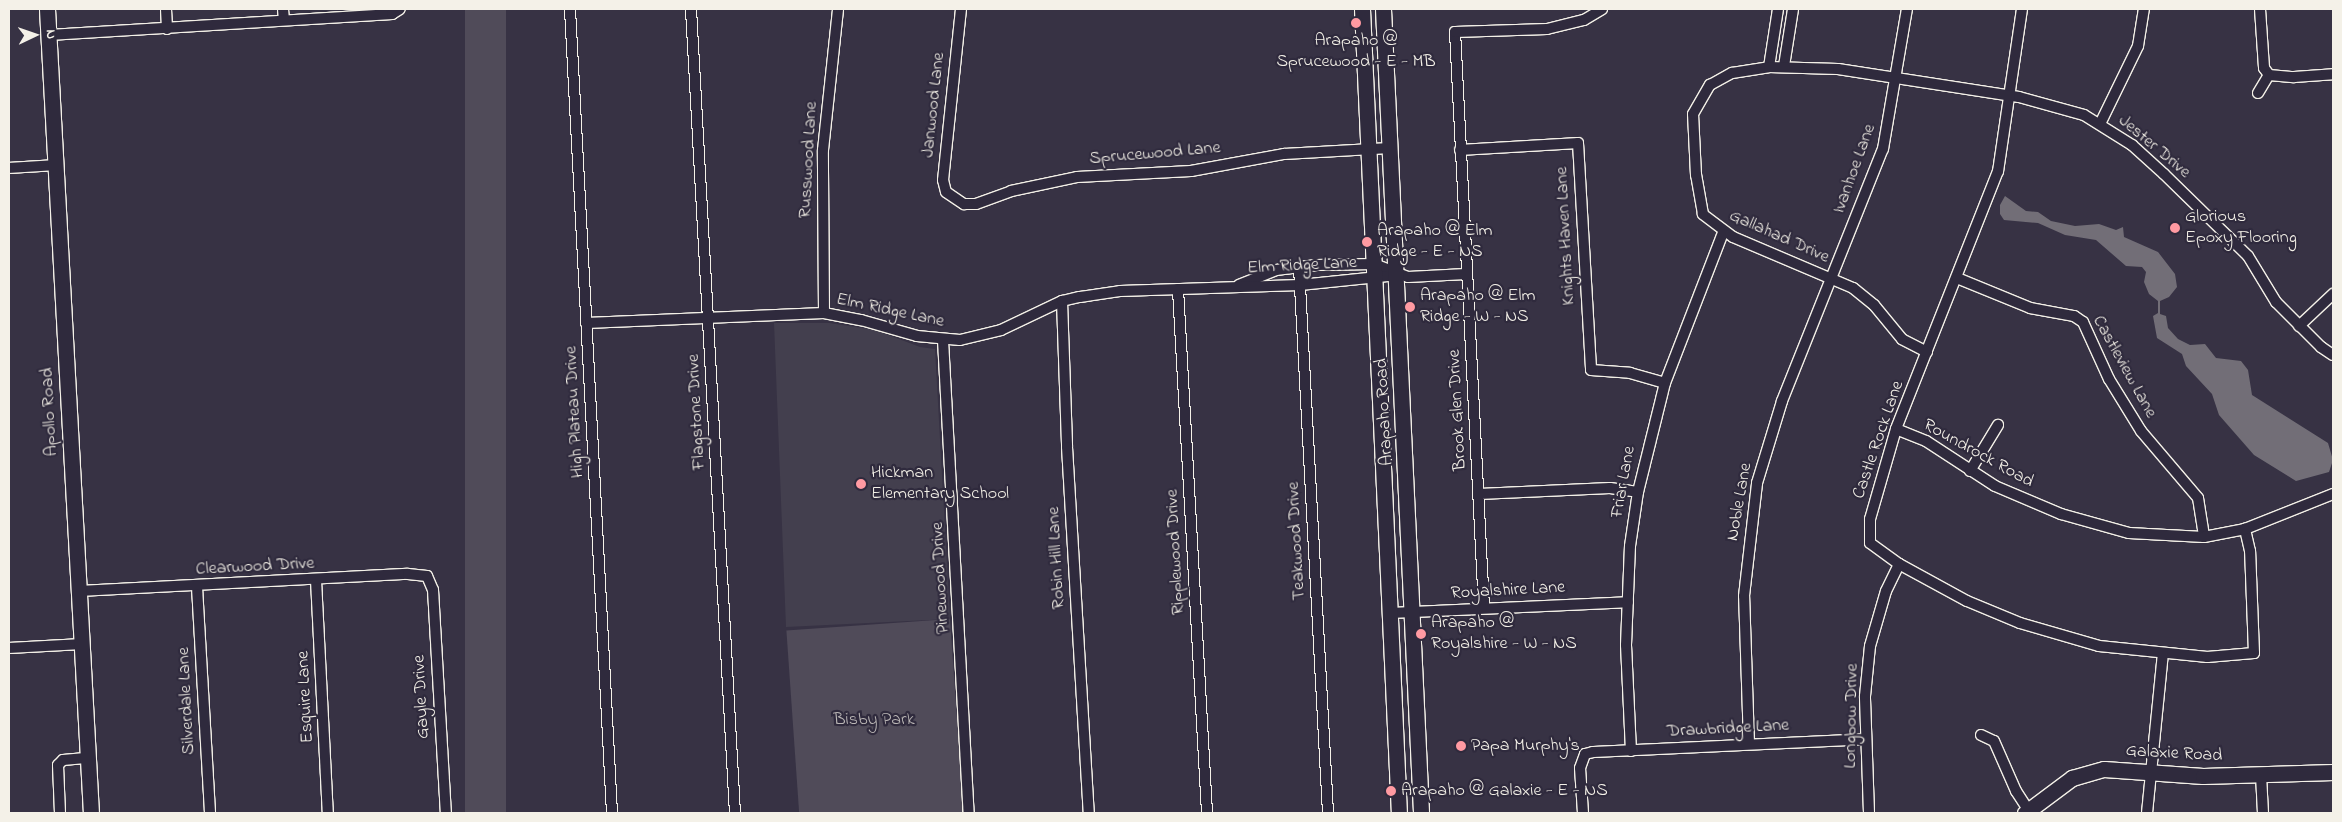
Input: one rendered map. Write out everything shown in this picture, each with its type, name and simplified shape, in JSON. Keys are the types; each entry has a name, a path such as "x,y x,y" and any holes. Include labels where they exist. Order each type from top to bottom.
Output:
{"main road":[{"name":"Apollo Road","path":"47,9 90,813"},
{"name":"Arapaho Road","path":"1362,9 1399,813"},
{"name":"Arapaho Road","path":"1383,9 1421,813"},
{"name":"Galaxie Road","path":"2027,812 2056,787 2089,772 2104,769 2262,775 2333,772"}],"street":[{"path":"166,9 167,30"},
{"path":"284,9 284,20"},
{"path":"49,35 167,30 284,20 392,14 400,9"},
{"name":"High Plateau Drive","path":"570,9 612,813"},
{"name":"Flagstone Drive","path":"691,9 735,813"},
{"name":"Russwood Lane","path":"824,313 823,150 838,9"},
{"name":"Janwood Lane","path":"956,200 946,192 943,180 961,9"},
{"name":"Brook Glen Drive","path":"1484,608 1454,32 1547,29 1584,20 1602,9"},
{"path":"1769,67 1778,9"},
{"path":"1784,66 1793,9"},
{"name":"Ivanhoe Lane","path":"1830,278 1883,149 1907,9"},
{"name":"Castle Rock Lane","path":"2022,9 1998,171 1896,429 1878,485 1868,537 1870,543 1898,564 1967,601 2020,623 2099,646 2163,654 2208,657 2254,653 2250,551 2245,529"},
{"path":"2100,124 2138,46 2144,9"},
{"path":"2260,9 2264,68 2269,75 2294,77 2333,74"},
{"name":"Jester Drive","path":"1769,67 1838,69 2010,96 2057,106 2100,124 2164,174 2248,256 2276,302 2299,326 2333,355"},
{"name":"Gallahad Drive","path":"1769,67 1724,76 1703,94 1693,114 1699,205 1703,214 1723,232 1830,278 1864,295 1902,339 1927,352"},
{"path":"2258,93 2269,75"},
{"name":"Knights Haven Lane","path":"1460,150 1578,143 1591,370 1630,373 1665,382"},
{"name":"Sprucewood Lane","path":"956,200 976,204 1012,191 1077,177 1192,171 1284,154 1390,148"},
{"path":"9,168 56,165"},
{"name":"Friar Lane","path":"1632,751 1626,660 1630,546 1638,492 1665,382 1723,232"},
{"name":"Elm Ridge Lane","path":"1239,285 1276,270 1299,267 1375,271 1408,277 1466,274"},
{"name":"Teakwood Drive","path":"1299,267 1328,813"},
{"name":"Elm Ridge Lane","path":"586,323 824,313 943,340 974,338 1001,330 1062,301 1120,291 1239,285 1300,285 1375,271 1397,275"},
{"name":"Noble Lane","path":"1749,744 1744,596 1757,483 1782,401 1830,278"},
{"name":"Castleview Lane","path":"1957,278 2030,308 2074,316 2083,322 2109,379 2140,430 2198,498 2204,537"},
{"name":"Ripplewood Drive","path":"1178,289 1208,813"},
{"path":"2299,326 2333,294"},
{"name":"Robin Hill Lane","path":"1062,301 1067,447 1089,813"},
{"name":"Pinewood Drive","path":"943,340 969,813"},
{"path":"1970,471 1998,425"},
{"name":"Roundrock Road","path":"1896,429 1926,441 1995,486 2076,518 2129,533 2204,537 2245,529 2333,494"},
{"path":"1479,494 1610,488 1638,492"},
{"name":"Longbow Drive","path":"1869,813 1865,696 1870,646 1879,610 1898,564"},
{"name":"Clearwood Drive","path":"79,591 197,587 422,574 431,580"},
{"name":"Esquire Lane","path":"316,580 328,813"},
{"name":"Gayle Drive","path":"431,580 446,813"},
{"name":"Silverdale Lane","path":"197,587 210,813"},
{"name":"Royalshire Lane","path":"1390,613 1628,602"},
{"path":"9,648 82,644"},
{"path":"2147,813 2163,654"},
{"path":"1981,735 1994,742 2027,812"},
{"name":"Drawbridge Lane","path":"1583,813 1580,768 1585,754 1593,752 1866,739"},
{"path":"60,813 58,765 63,760 88,758"},
{"path":"2262,775 2263,813"}],"shaded area":[{"path":"2005,196 2026,211 2038,212 2051,221 2075,226 2099,224 2116,230 2123,227 2124,237 2158,252 2175,274 2177,287 2169,297 2160,301 2160,314 2166,316 2168,328 2178,339 2190,345 2205,344 2216,358 2241,361 2248,370 2252,395 2328,443 2333,460 2329,472 2296,481 2254,455 2219,415 2212,394 2186,366 2182,354 2157,338 2153,316 2158,313 2158,301 2149,294 2144,282 2146,272 2142,267 2126,266 2096,240 2065,235 2038,223 2004,220 2000,214 2000,205"},
{"name":"Hickman Elementary School","path":"774,323 829,323 875,330 920,347 935,349 950,619 786,627"}],"green space":[{"path":"465,9 506,9 506,813 465,813"},
{"name":"Bisby Park","path":"950,619 964,813 799,813 786,630"}],"place":[{"name":"Arapaho @ Sprucewood - E - MB","path":"1356,23"},
{"name":"Glorious Epoxy Flooring","path":"2175,228"},
{"name":"Arapaho @ Elm Ridge - E - NS","path":"1367,242"},
{"name":"Arapaho @ Elm Ridge - W - NS","path":"1410,307"},
{"name":"Hickman Elementary School","path":"861,484"},
{"name":"Arapaho @ Royalshire - W - NS","path":"1421,634"},
{"name":"Papa Murphy's","path":"1461,746"},
{"name":"Arapaho @ Galaxie - E - NS","path":"1391,791"}]}
